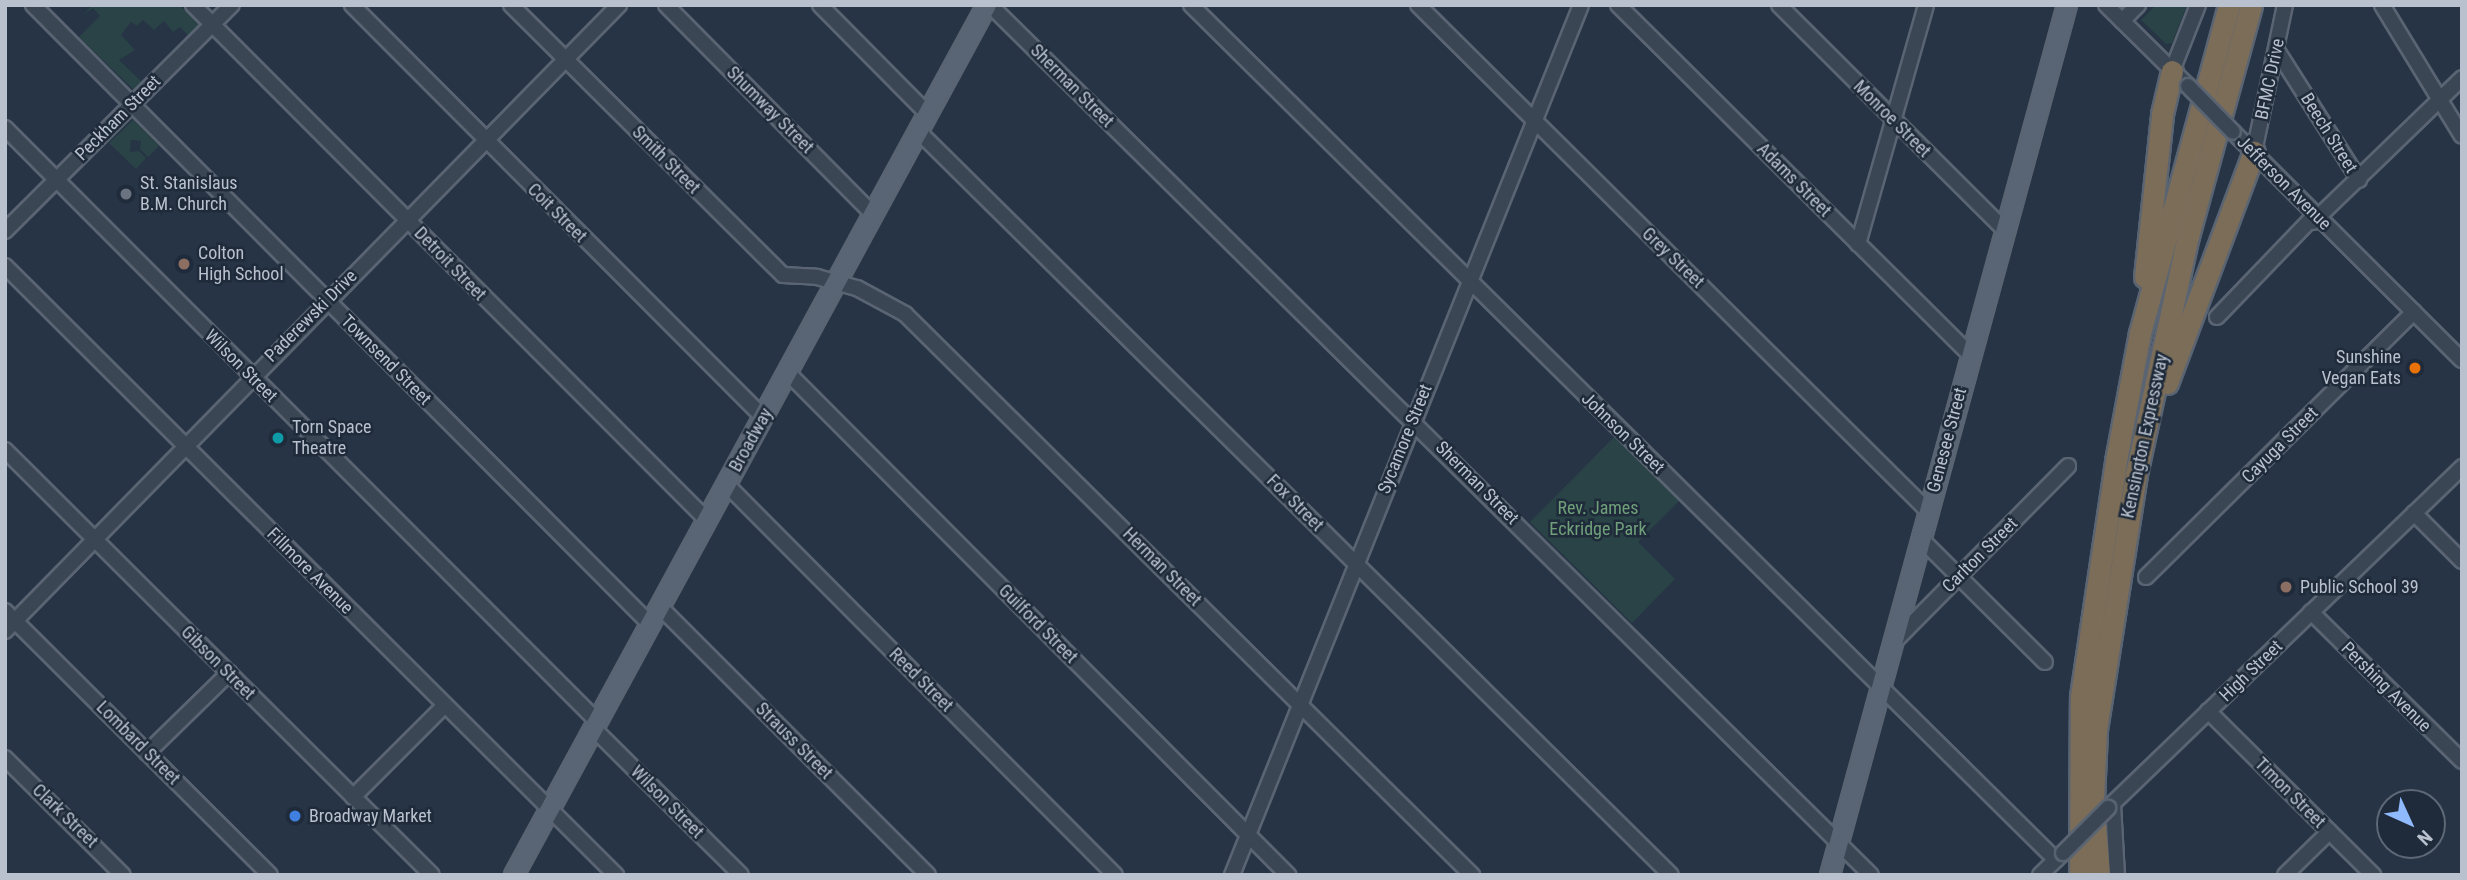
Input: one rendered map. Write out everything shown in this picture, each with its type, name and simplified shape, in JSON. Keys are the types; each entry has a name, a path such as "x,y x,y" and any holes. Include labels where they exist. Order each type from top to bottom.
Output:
{"highway":[{"name":"Kensington Expressway","path":"2080,875 2081,696 2091,611 2140,333 2229,5"},
{"name":"Kensington Expressway","path":"2099,875 2093,800 2096,730 2136,474 2188,236 2251,5"},
{"path":"2140,333 2162,114 2172,71"},
{"path":"2136,474 2253,152"}],"main road":[{"name":"Genesee Street","path":"1830,875 2067,5"},
{"name":"Broadway","path":"514,875 919,132 984,7"}],"street":[{"name":"Townsend Street","path":"33,5 651,625"},
{"name":"Detroit Street","path":"193,5 708,521"},
{"name":"Peckham Street","path":"5,231 232,5"},
{"name":"Coit Street","path":"352,5 764,418"},
{"name":"Smith Street","path":"511,5 783,275 837,282"},
{"name":"Paderewski Drive","path":"8,621 95,540 251,376 620,5"},
{"name":"Shumway Street","path":"666,5 874,215"},
{"path":"820,5 928,114"},
{"name":"Johnson Street","path":"1191,5 1880,687 2059,856"},
{"name":"Grey Street","path":"1418,5 1928,510"},
{"name":"Sycamore Street","path":"1232,875 1468,280 1581,5"},
{"name":"Adams Street","path":"1618,5 1970,355"},
{"name":"Monroe Street","path":"1779,5 2006,232"},
{"path":"1858,244 1926,5"},
{"name":"Jefferson Avenue","path":"2106,5 2316,219 2462,360"},
{"path":"2122,21 2138,5"},
{"path":"2172,71 2198,5"},
{"name":"BFMC Drive","path":"2253,152 2286,5"},
{"path":"2382,5 2462,136"},
{"name":"Sherman Street","path":"984,7 1413,420 1871,875"},
{"name":"Beech Street","path":"2276,49 2359,176"},
{"path":"2217,317 2462,78"},
{"name":"Wilson Street","path":"5,128 741,875"},
{"name":"Fox Street","path":"919,132 1671,875"},
{"name":"Fillmore Avenue","path":"5,266 616,875"},
{"name":"Herman Street","path":"837,282 882,299 905,314 1472,875"},
{"name":"Cayuga Street","path":"2146,577 2414,312"},
{"name":"Guilford Street","path":"788,373 1289,875"},
{"name":"Gibson Street","path":"5,450 432,875"},
{"name":"Carlton Street","path":"1892,644 2068,466"},
{"name":"High Street","path":"2040,875 2462,467"},
{"name":"Reed Street","path":"727,485 1115,875"},
{"path":"2414,513 2462,561"},
{"path":"1920,538 2045,662"},
{"name":"Strauss Street","path":"660,607 928,875"},
{"name":"Pershing Avenue","path":"2311,612 2462,761"},
{"name":"Lombard Street","path":"8,621 270,875"},
{"path":"147,753 229,673"},
{"path":"353,797 444,705"},
{"name":"Timon Street","path":"2208,711 2373,875"},
{"name":"Clark Street","path":"5,758 123,875"},
{"path":"2111,806 2117,875"},
{"path":"2286,875 2329,832"}],"green space":[{"path":"92,5 179,5 199,25 188,35 180,27 173,32 164,21 154,30 143,20 137,26 131,22 121,35 135,50 119,60 142,82 134,90 79,37 100,16 93,8 83,15"},
{"path":"2156,5 2187,5 2172,43 2166,44 2141,20"},
{"path":"133,120 159,146 148,157 140,149 141,141 131,140 130,152 139,151 146,158 136,169 109,143"},
{"name":"Rev. James Eckridge Park","path":"1614,437 1679,501 1638,542 1675,579 1632,623 1530,522"}],"place":[{"name":"St. Stanislaus B.M. Church","path":"126,194"},
{"name":"Colton High School","path":"184,264"},
{"name":"Sunshine Vegan Eats","path":"2415,368"},
{"name":"Torn Space Theatre","path":"278,438"},
{"name":"Public School 39","path":"2286,587"},
{"name":"Broadway Market","path":"295,816"}]}
